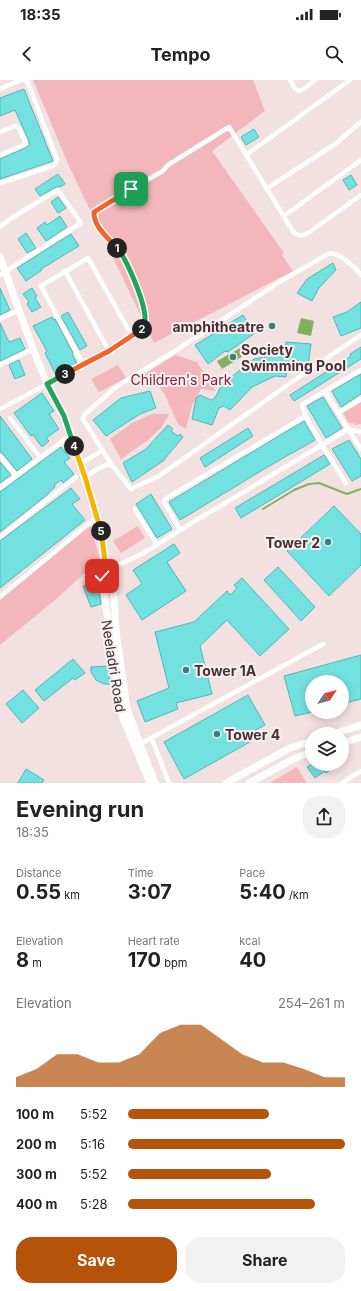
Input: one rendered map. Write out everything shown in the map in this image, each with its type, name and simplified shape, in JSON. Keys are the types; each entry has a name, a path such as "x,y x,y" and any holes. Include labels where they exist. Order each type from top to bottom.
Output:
{"main road":[{"name":"Neeladri Road","path":"0,257 3,274 19,310 47,384 64,416 97,517 102,534 106,568 110,577 114,598 127,709 155,783"},
{"name":"Neeladri Road","path":"106,568 102,576 122,718 150,783"},
{"path":"108,627 116,625"},
{"path":"349,729 361,725"},
{"path":"349,741 361,737"},
{"path":"226,783 290,748 305,743"},
{"path":"249,783 295,758 305,754"}],"street":[{"path":"0,89 21,80 25,80 28,83 57,159 53,166 0,183"},
{"path":"290,80 295,89 299,91 315,80"},
{"path":"246,155 350,80"},
{"path":"266,189 335,144 361,122"},
{"path":"0,132 15,126 19,128 25,141 24,145 0,155"},
{"path":"0,409 109,351 140,332 145,326 146,316 130,270 119,250 93,218 94,212 99,207 163,171 168,165 229,127 294,233 302,236 311,231 361,195"},
{"path":"284,216 361,160"},
{"path":"0,227 10,219 58,190 81,223 3,274"},
{"path":"361,275 357,270 335,253 330,253 281,281 175,351 116,387 83,416 83,419 111,464 130,488 159,476 361,335"},
{"path":"83,364 41,286 65,271 88,258 132,336"},
{"path":"65,271 109,351"},
{"path":"0,320 19,310"},
{"path":"0,365 33,349"},
{"path":"346,483 306,416 302,405 361,370"},
{"path":"325,391 361,449"},
{"path":"338,413 361,399"},
{"path":"180,530 164,502 165,499 306,416"},
{"path":"10,418 40,457"},
{"path":"106,568 119,565 156,545 348,429 361,432"},
{"path":"0,488 65,439"},
{"path":"80,464 103,450"},
{"path":"0,456 16,476"},
{"path":"85,477 102,467 111,464"},
{"path":"0,537 76,477"},
{"path":"135,509 156,545"},
{"path":"0,597 97,517"},
{"path":"140,744 152,739 322,644"},
{"path":"152,739 169,783"},
{"path":"342,783 361,771"}],"green space":[{"path":"33,80 253,80 265,111 212,151 284,253 282,255 293,271 154,343 69,166"},
{"name":"Children's Park","path":"175,355 197,362 216,391 201,389 192,405 186,429 178,424 164,393 157,384 140,377"},
{"path":"118,365 126,378 99,392 91,379"},
{"path":"361,402 361,424 355,425 353,423 349,423 343,413"},
{"path":"152,414 169,414 162,427 148,440 121,459 110,439 132,423"},
{"path":"89,522 100,559 55,600 0,645 0,597"},
{"path":"138,526 145,538 121,553 113,541"},
{"path":"297,767 307,783 271,782"}],"shaded area":[{"path":"301,318 314,321 311,336 297,333"},
{"name":"Society Swimming Pool","path":"244,346 248,353 222,369 217,361"}],"building":[{"path":"24,89 53,161 0,179 0,159 30,145 15,110 0,116 0,98"},
{"path":"254,129 259,137 246,145 241,137"},
{"path":"58,174 65,184 40,196 35,189"},
{"path":"351,175 357,185 349,190 343,180"},
{"path":"58,197 66,208 58,213 51,202"},
{"path":"60,216 67,227 46,241 37,228 45,222 47,225"},
{"path":"26,233 36,248 27,253 18,239"},
{"path":"71,234 79,246 41,269 42,270 26,281 17,268"},
{"path":"333,263 336,270 319,288 312,301 297,293 307,279"},
{"path":"0,288 10,310 0,315"},
{"path":"32,288 37,296 35,298 41,307 32,312 27,304 29,302 23,294"},
{"path":"361,302 361,328 341,336 333,317 347,312"},
{"path":"68,312 87,346 80,350 61,316"},
{"path":"243,315 255,333 228,352 225,351 208,364 195,345"},
{"path":"52,317 53,320 55,319 73,353 72,354 77,364 56,375 45,353 47,351 33,326"},
{"path":"0,323 9,342 20,338 25,349 0,361"},
{"path":"286,342 311,344 308,366 301,367 301,364 294,365 280,361 287,370 286,377 275,376 252,387 230,410 224,406 219,408 212,425 192,419 196,398 200,395 211,400 215,398 225,378 230,378 254,359 285,353"},
{"path":"361,347 361,359 294,401 290,395 351,356 350,354"},
{"path":"19,360 25,375 15,379 9,365"},
{"path":"361,374 361,394 341,407 332,391"},
{"path":"150,391 156,408 140,414 106,436 93,420 121,398"},
{"path":"42,393 54,411 49,414 59,429 46,438 49,441 42,447 33,435 31,436 14,413"},
{"path":"323,397 342,428 326,438 307,406"},
{"path":"0,416 32,459 17,471 0,452"},
{"path":"304,421 315,440 180,520 169,502"},
{"path":"168,425 173,429 171,431 178,436 180,434 183,437 163,461 132,482 123,463 146,449"},
{"path":"248,428 253,436 205,467 200,458"},
{"path":"349,440 361,459 361,476 352,481 332,449"},
{"path":"61,447 70,458 64,462 74,474 63,483 61,480 54,485 55,487 48,494 0,532 0,492"},
{"path":"324,455 330,464 241,518 235,508"},
{"path":"0,462 11,475 0,483"},
{"path":"71,488 80,499 72,504 85,520 0,588 0,541"},
{"path":"151,494 172,529 157,538 136,504"},
{"name":"Tower 2","path":"334,506 361,534 361,565 329,596 287,551"},
{"path":"174,544 180,553 167,562 186,591 142,620 126,595 142,584 133,570"},
{"path":"278,567 315,607 301,621 264,580"},
{"path":"242,578 289,629 260,656 227,620 200,646 212,694 176,703 178,709 145,722 137,701 169,688 155,632 194,622 227,591 230,595 237,588 234,585"},
{"path":"95,582 101,604 91,607 83,586"},
{"path":"361,655 361,699 349,702 349,675 305,675 305,714 295,716 284,676"},
{"path":"73,659 85,673 75,680 73,678 44,701 35,690"},
{"path":"108,666 110,684 104,684 96,680 91,672 91,667"},
{"path":"23,690 39,708 22,723 6,704"},
{"name":"Tower 4","path":"248,695 265,725 254,731 257,738 184,779 164,742"},
{"path":"26,769 44,780 42,783 18,783"},
{"path":"310,771 325,771 315,778"}],"waterway":[{"path":"263,509 294,490 309,484 319,483 347,494 361,489"}],"place":[{"name":"amphitheatre","path":"272,326"},
{"name":"Society Swimming Pool","path":"233,357"},
{"name":"Tower 2","path":"328,542"},
{"name":"Tower 1A","path":"186,670"},
{"name":"Tower 4","path":"217,734"}],"route":[{"path":"102,576 106,568 102,534 85,477 64,416 47,384 109,351 140,332 145,326 146,316 130,270 119,250 93,218 94,212 99,207 131,189"}]}
